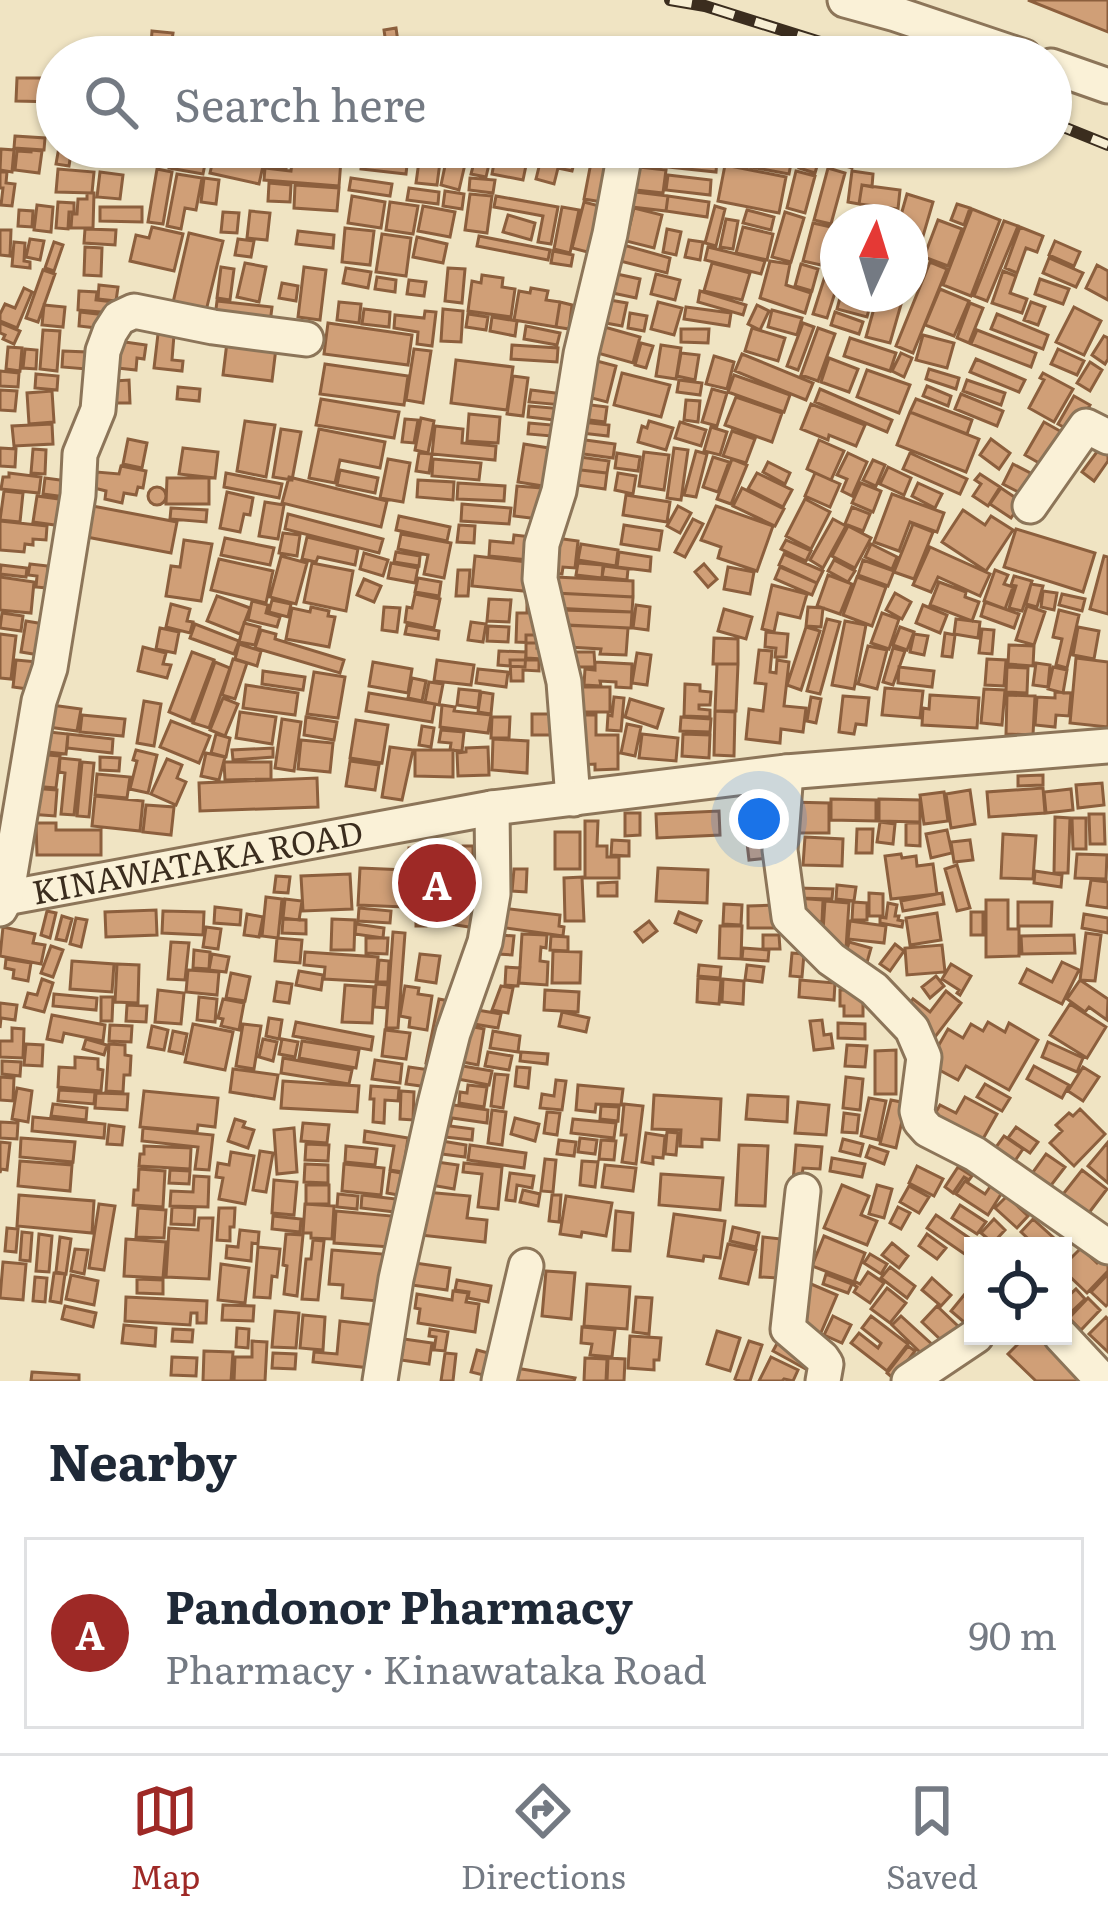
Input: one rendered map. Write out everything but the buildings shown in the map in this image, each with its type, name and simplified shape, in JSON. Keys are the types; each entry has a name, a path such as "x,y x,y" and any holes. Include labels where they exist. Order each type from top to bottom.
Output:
{"street":[{"path":"845,0 898,7 971,36"},
{"path":"1072,73 1108,86"},
{"path":"573,799 564,682 540,579 542,544 559,490 581,353 622,168"},
{"path":"2,902 53,646 78,495 80,454 98,410 110,332 119,318 134,311 306,339"},
{"path":"1030,506 1086,426 1108,436"},
{"name":"KINAWATAKA ROAD","path":"2,902 492,808 786,772 1108,746"},
{"path":"786,772 780,850 789,917 831,958 874,989 912,1029 924,1057 920,1120 928,1130 975,1154 1108,1247"},
{"path":"380,1381 396,1279 435,1104 453,1033 485,942 493,895 492,808"},
{"path":"803,1191 788,1329 822,1358 826,1364 823,1381"},
{"path":"499,1381 526,1266"},
{"path":"909,1381 964,1344"},
{"path":"1069,1345 1103,1381"}],"railway":[{"path":"670,0 801,36"},
{"path":"1072,130 1108,145"}],"place":[{"name":"Pandonor Pharmacy","path":"437,883"}]}
